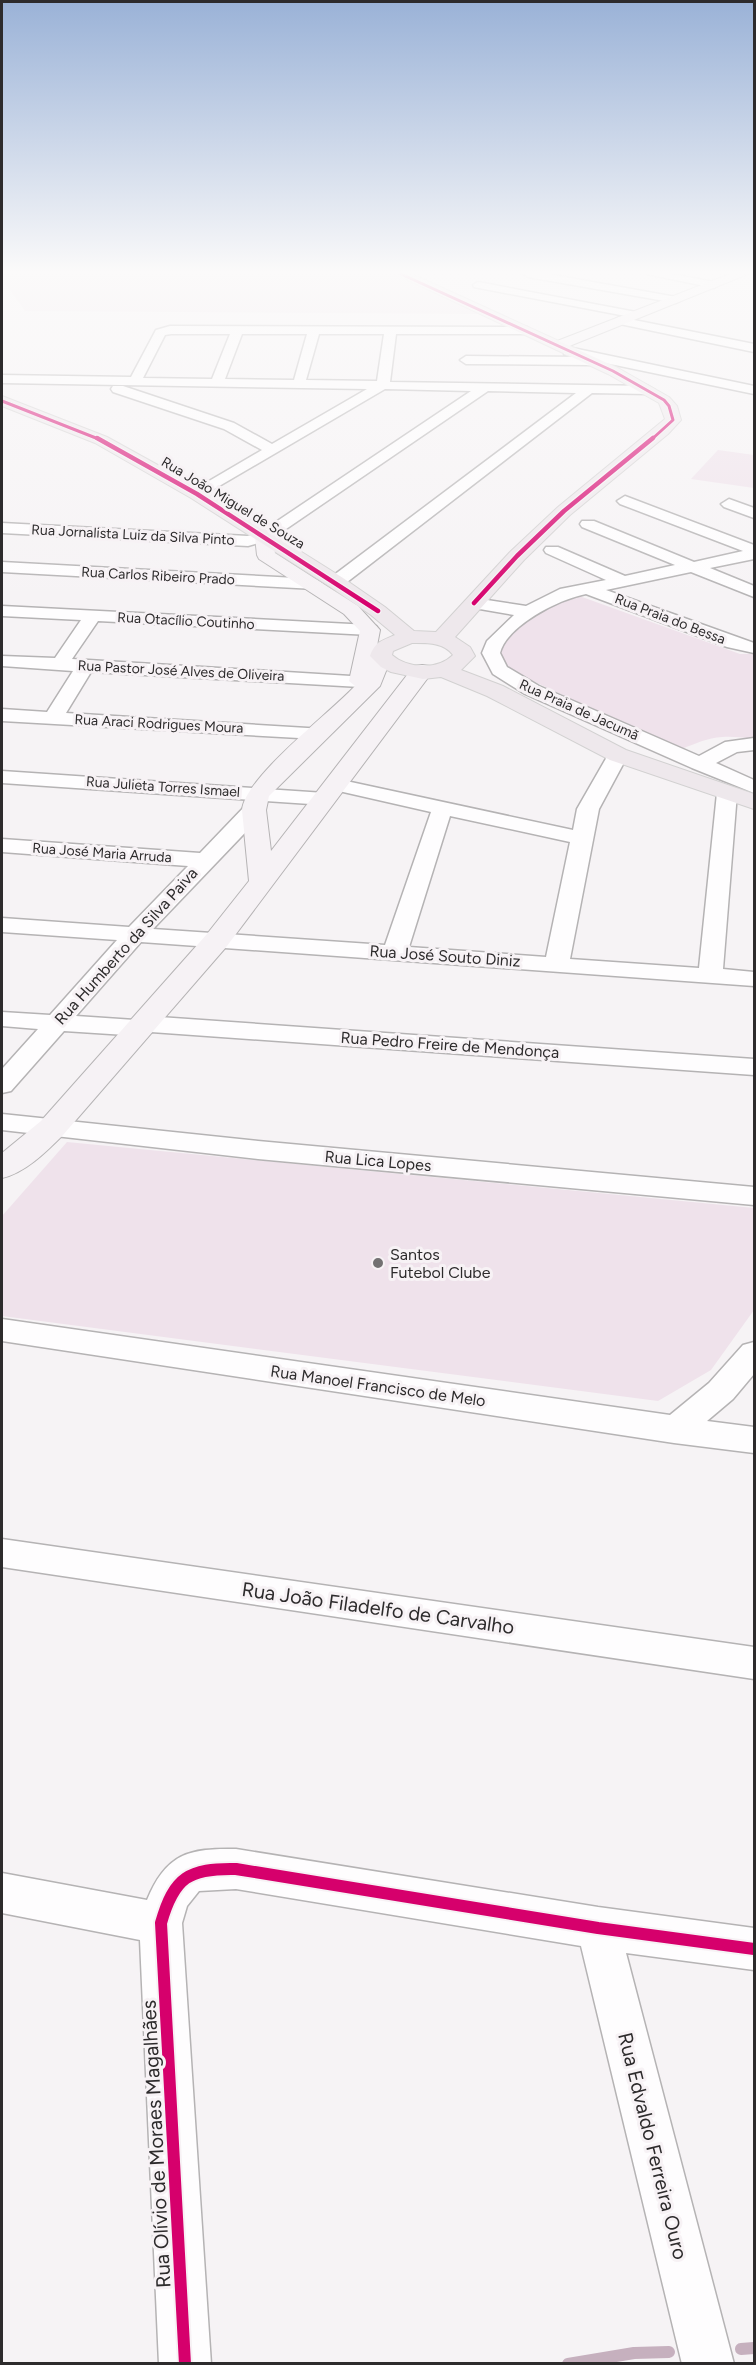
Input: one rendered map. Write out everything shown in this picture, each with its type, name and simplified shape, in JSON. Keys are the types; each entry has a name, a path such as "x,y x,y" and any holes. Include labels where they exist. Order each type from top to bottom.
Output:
{"main road":[{"path":"441,639 516,556 672,420 669,406 639,384"},
{"name":"Rua João Miguel de Souza","path":"2,400 101,440 197,495 336,582 378,611 409,638"},
{"path":"264,537 266,555 315,584 351,610 370,630 360,688"},
{"path":"495,691 464,656 458,645 441,639 409,638 384,647 381,656 395,667 431,670 495,691 618,755 754,802"},
{"name":"Rua Humberto da Silva Paiva","path":"256,802 360,688 372,681 381,656"},
{"path":"2,1183 217,940 331,792 431,670 452,666 464,656"},
{"path":"256,802 262,882"},
{"path":"2,1168 43,1137"}],"street":[{"path":"103,384 229,426 272,450"},
{"path":"244,384 292,399"},
{"path":"330,384 648,390"},
{"path":"724,384 754,390"},
{"path":"197,495 333,412 383,385"},
{"path":"264,537 486,387"},
{"path":"336,582 589,389"},
{"path":"312,406 333,412"},
{"path":"625,501 754,552"},
{"path":"729,504 754,513"},
{"path":"588,524 754,592"},
{"name":"Rua Jornalista Luiz da Silva Pinto","path":"2,528 248,541 264,537"},
{"path":"29,568 55,530"},
{"path":"552,550 622,581"},
{"name":"Rua Praia de Jacumã","path":"754,552 693,567 586,588 555,598 528,612 503,633 493,645 491,653 500,670 532,690 754,786"},
{"name":"Rua Carlos Ribeiro Prado","path":"2,567 315,584"},
{"path":"259,582 288,568"},
{"path":"45,613 78,571"},
{"name":"Rua Praia do Bessa","path":"586,588 733,643 754,648"},
{"path":"474,603 528,612"},
{"name":"Rua Otacílio Coutinho","path":"2,611 370,630"},
{"path":"60,664 93,616"},
{"name":"Rua Pastor José Alves de Oliveira","path":"2,661 86,665 360,688"},
{"path":"53,718 86,665"},
{"name":"Rua Araci Rodrigues Moura","path":"2,715 317,733"},
{"path":"699,764 732,746 754,744"},
{"path":"557,964 588,809 618,755"},
{"name":"Rua Julieta Torres Ismael","path":"2,777 256,802 331,792 442,809 582,838"},
{"path":"710,975 727,793"},
{"name":"Rua Humberto da Silva Paiva","path":"2,1085 136,933 256,802"},
{"path":"395,952 442,809"},
{"name":"Rua José Maria Arruda","path":"2,845 203,860"},
{"name":"Rua José Souto Diniz","path":"2,925 754,979"},
{"name":"Rua Pedro Freire de Mendonça","path":"2,1019 143,1026 754,1067"},
{"name":"Rua Lica Lopes","path":"2,1122 43,1137 258,1150 754,1196"},
{"name":"Rua Manoel Francisco de Melo","path":"2,1330 754,1440"},
{"path":"674,1430 721,1391 754,1353"},
{"name":"Rua João Filadelfo de Carvalho","path":"2,1553 754,1663"},
{"name":"Rua Olívio de Moraes Magalhães","path":"185,2364 161,1923 167,1897 174,1886 190,1873 212,1867 236,1869 598,1928 754,1949"},
{"path":"2,1893 161,1923"},
{"name":"Rua Edvaldo Ferreira Ouro","path":"598,1928 708,2364"}],"shaded area":[{"path":"718,450 754,455 754,488 691,479"},
{"path":"571,593 740,654 754,654 754,739 715,738 679,750 486,659 486,645"},
{"name":"Santos Futebol Clube","path":"67,1142 754,1208 754,1310 711,1370 658,1401 2,1316 2,1216"}],"waterway":[{"path":"741,2349 754,2348"},
{"path":"568,2364 634,2353 669,2352"}],"cycle path":[{"path":"474,603 517,556 564,511 673,420 669,406 664,400 637,384"},
{"path":"2,401 101,440 197,494 378,611"},
{"path":"185,2364 161,1923 171,1894 185,1877 206,1869 236,1869 598,1928 754,1949"}],"place":[{"name":"Santos Futebol Clube","path":"378,1263"}]}
